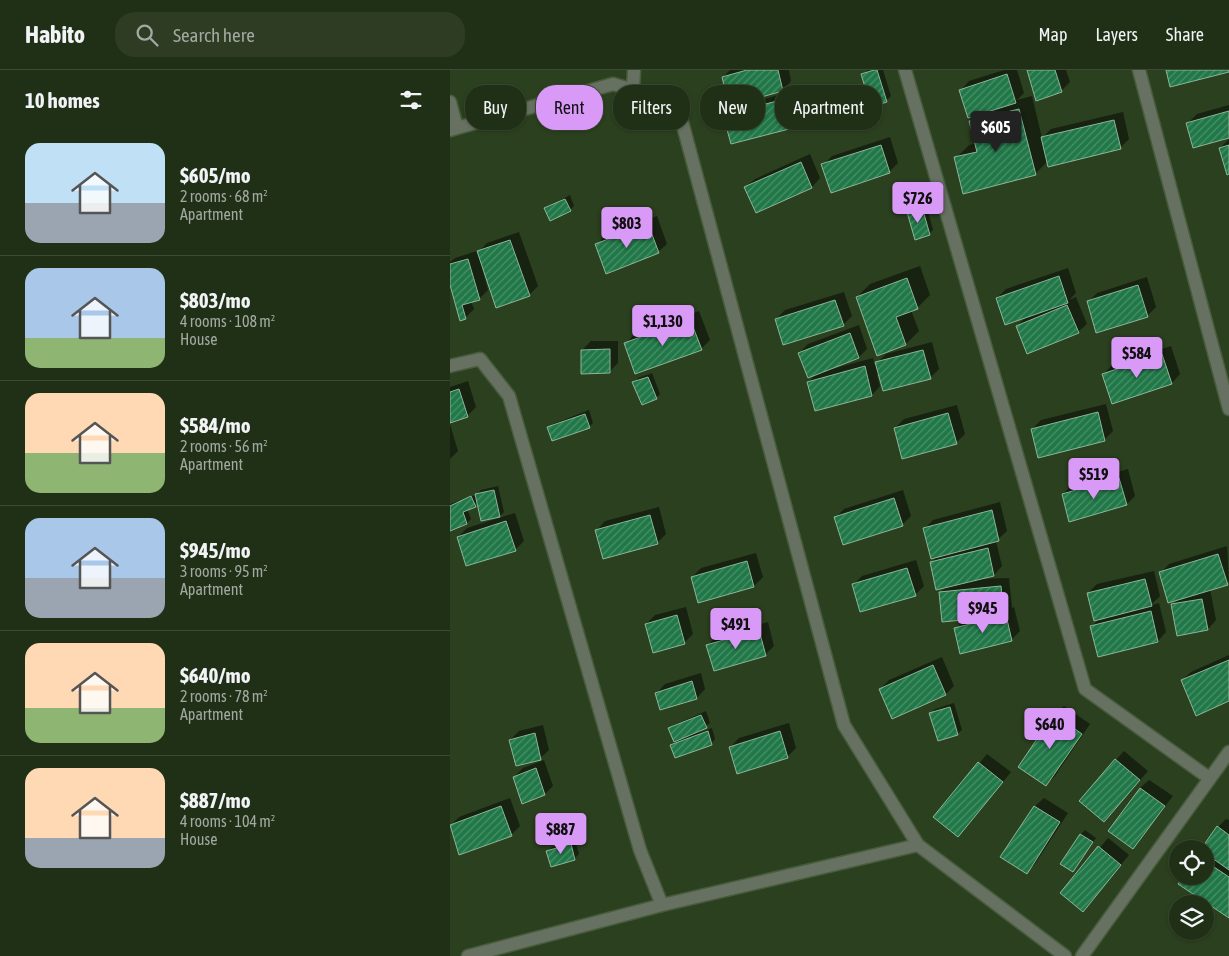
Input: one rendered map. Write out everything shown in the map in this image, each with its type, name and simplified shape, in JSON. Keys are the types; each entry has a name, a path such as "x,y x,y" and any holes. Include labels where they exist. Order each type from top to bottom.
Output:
{"street":[{"path":"633,85 634,70"},
{"path":"905,70 1085,689 1209,778"},
{"path":"1139,70 1229,409"},
{"path":"450,102 453,129 613,84 616,85"},
{"path":"684,130 844,725 918,845 1065,956"},
{"path":"450,366 480,358 509,396 640,850 662,905"},
{"path":"1082,956 1229,752"},
{"path":"468,956 662,905 918,845"}],"building":[{"path":"747,70 778,70 782,85 775,85 775,93 765,96 765,85 724,85 722,77"},
{"path":"877,70 882,85 864,85 861,74"},
{"path":"1027,70 1055,70 1062,92 1036,101"},
{"path":"1166,70 1229,70 1229,72 1170,87"},
{"path":"1007,74 1016,103 968,118 959,90"},
{"path":"882,86 887,102 882,104"},
{"path":"775,102 775,130 785,130 731,144 727,130 765,130 765,104"},
{"path":"1019,109 1036,175 963,194 954,157 977,152 969,121"},
{"path":"1229,111 1229,138 1193,148 1186,123"},
{"path":"1114,120 1121,149 1048,167 1041,137"},
{"path":"881,145 890,173 831,193 821,164"},
{"path":"1229,145 1229,174 1227,175 1219,148"},
{"path":"801,162 812,188 756,213 744,187"},
{"path":"565,199 571,211 550,221 544,208"},
{"path":"922,207 930,235 915,240 907,212"},
{"path":"648,224 659,253 606,274 595,244"},
{"path":"510,240 530,296 496,308 477,251"},
{"path":"468,259 480,300 462,305 466,319 460,321 450,285 450,264"},
{"path":"1059,276 1068,303 1005,325 996,298"},
{"path":"907,278 918,309 896,317 906,345 877,356 856,297"},
{"path":"1138,285 1148,317 1096,333 1087,301"},
{"path":"835,300 844,326 783,345 775,319"},
{"path":"1067,305 1079,333 1027,354 1016,326"},
{"path":"690,319 702,350 635,374 624,343"},
{"path":"850,333 859,358 808,378 798,353"},
{"path":"610,349 610,373 581,374 581,350"},
{"path":"923,350 931,379 883,391 875,362"},
{"path":"1162,354 1172,384 1112,404 1102,374"},
{"path":"865,366 872,396 815,411 807,382"},
{"path":"648,377 657,399 642,405 632,382"},
{"path":"459,389 468,417 450,423 450,392"},
{"path":"1098,412 1105,441 1038,458 1031,429"},
{"path":"948,413 957,444 902,459 894,428"},
{"path":"585,414 590,428 552,441 547,427"},
{"path":"1119,478 1127,505 1069,522 1062,494"},
{"path":"494,490 500,517 481,521 475,494"},
{"path":"471,496 476,507 463,512 467,524 450,531 450,506"},
{"path":"894,498 903,526 843,545 834,517"},
{"path":"992,510 999,541 931,559 923,528"},
{"path":"650,515 658,544 603,559 595,530"},
{"path":"506,521 516,551 466,566 457,537"},
{"path":"988,548 994,576 936,590 930,562"},
{"path":"1218,554 1228,585 1168,603 1159,572"},
{"path":"747,561 754,587 698,603 691,577"},
{"path":"907,568 916,596 860,612 852,584"},
{"path":"1145,579 1152,606 1094,621 1087,593"},
{"path":"1001,586 1004,616 942,622 939,592"},
{"path":"1202,599 1208,630 1177,636 1171,604"},
{"path":"1151,611 1158,642 1098,657 1090,626"},
{"path":"677,615 685,644 653,653 645,624"},
{"path":"1006,615 1012,641 960,654 954,628"},
{"path":"759,630 766,656 714,671 706,645"},
{"path":"1229,660 1229,701 1196,716 1181,680"},
{"path":"933,665 946,695 892,719 879,689"},
{"path":"692,681 697,699 660,710 655,693"},
{"path":"950,707 958,735 938,741 929,713"},
{"path":"1054,714 1082,734 1046,786 1018,767"},
{"path":"701,715 707,728 674,742 668,728"},
{"path":"708,731 712,745 675,758 670,745"},
{"path":"780,731 788,758 737,774 729,747"},
{"path":"535,733 541,760 516,766 509,740"},
{"path":"1115,759 1140,780 1104,822 1079,801"},
{"path":"978,762 1003,782 958,837 933,817"},
{"path":"536,768 545,795 522,804 513,777"},
{"path":"1140,788 1165,806 1133,849 1108,831"},
{"path":"501,806 512,836 459,855 450,825"},
{"path":"1034,806 1060,822 1027,874 1000,857"},
{"path":"1217,826 1229,835 1229,870 1214,859 1214,840 1207,840"},
{"path":"1080,834 1093,842 1073,872 1060,864"},
{"path":"571,844 575,860 551,867 546,851"},
{"path":"1098,846 1121,865 1083,912 1060,893"},
{"path":"1214,867 1229,877 1229,918 1214,908 1214,895 1194,895 1180,885 1214,885"}]}
